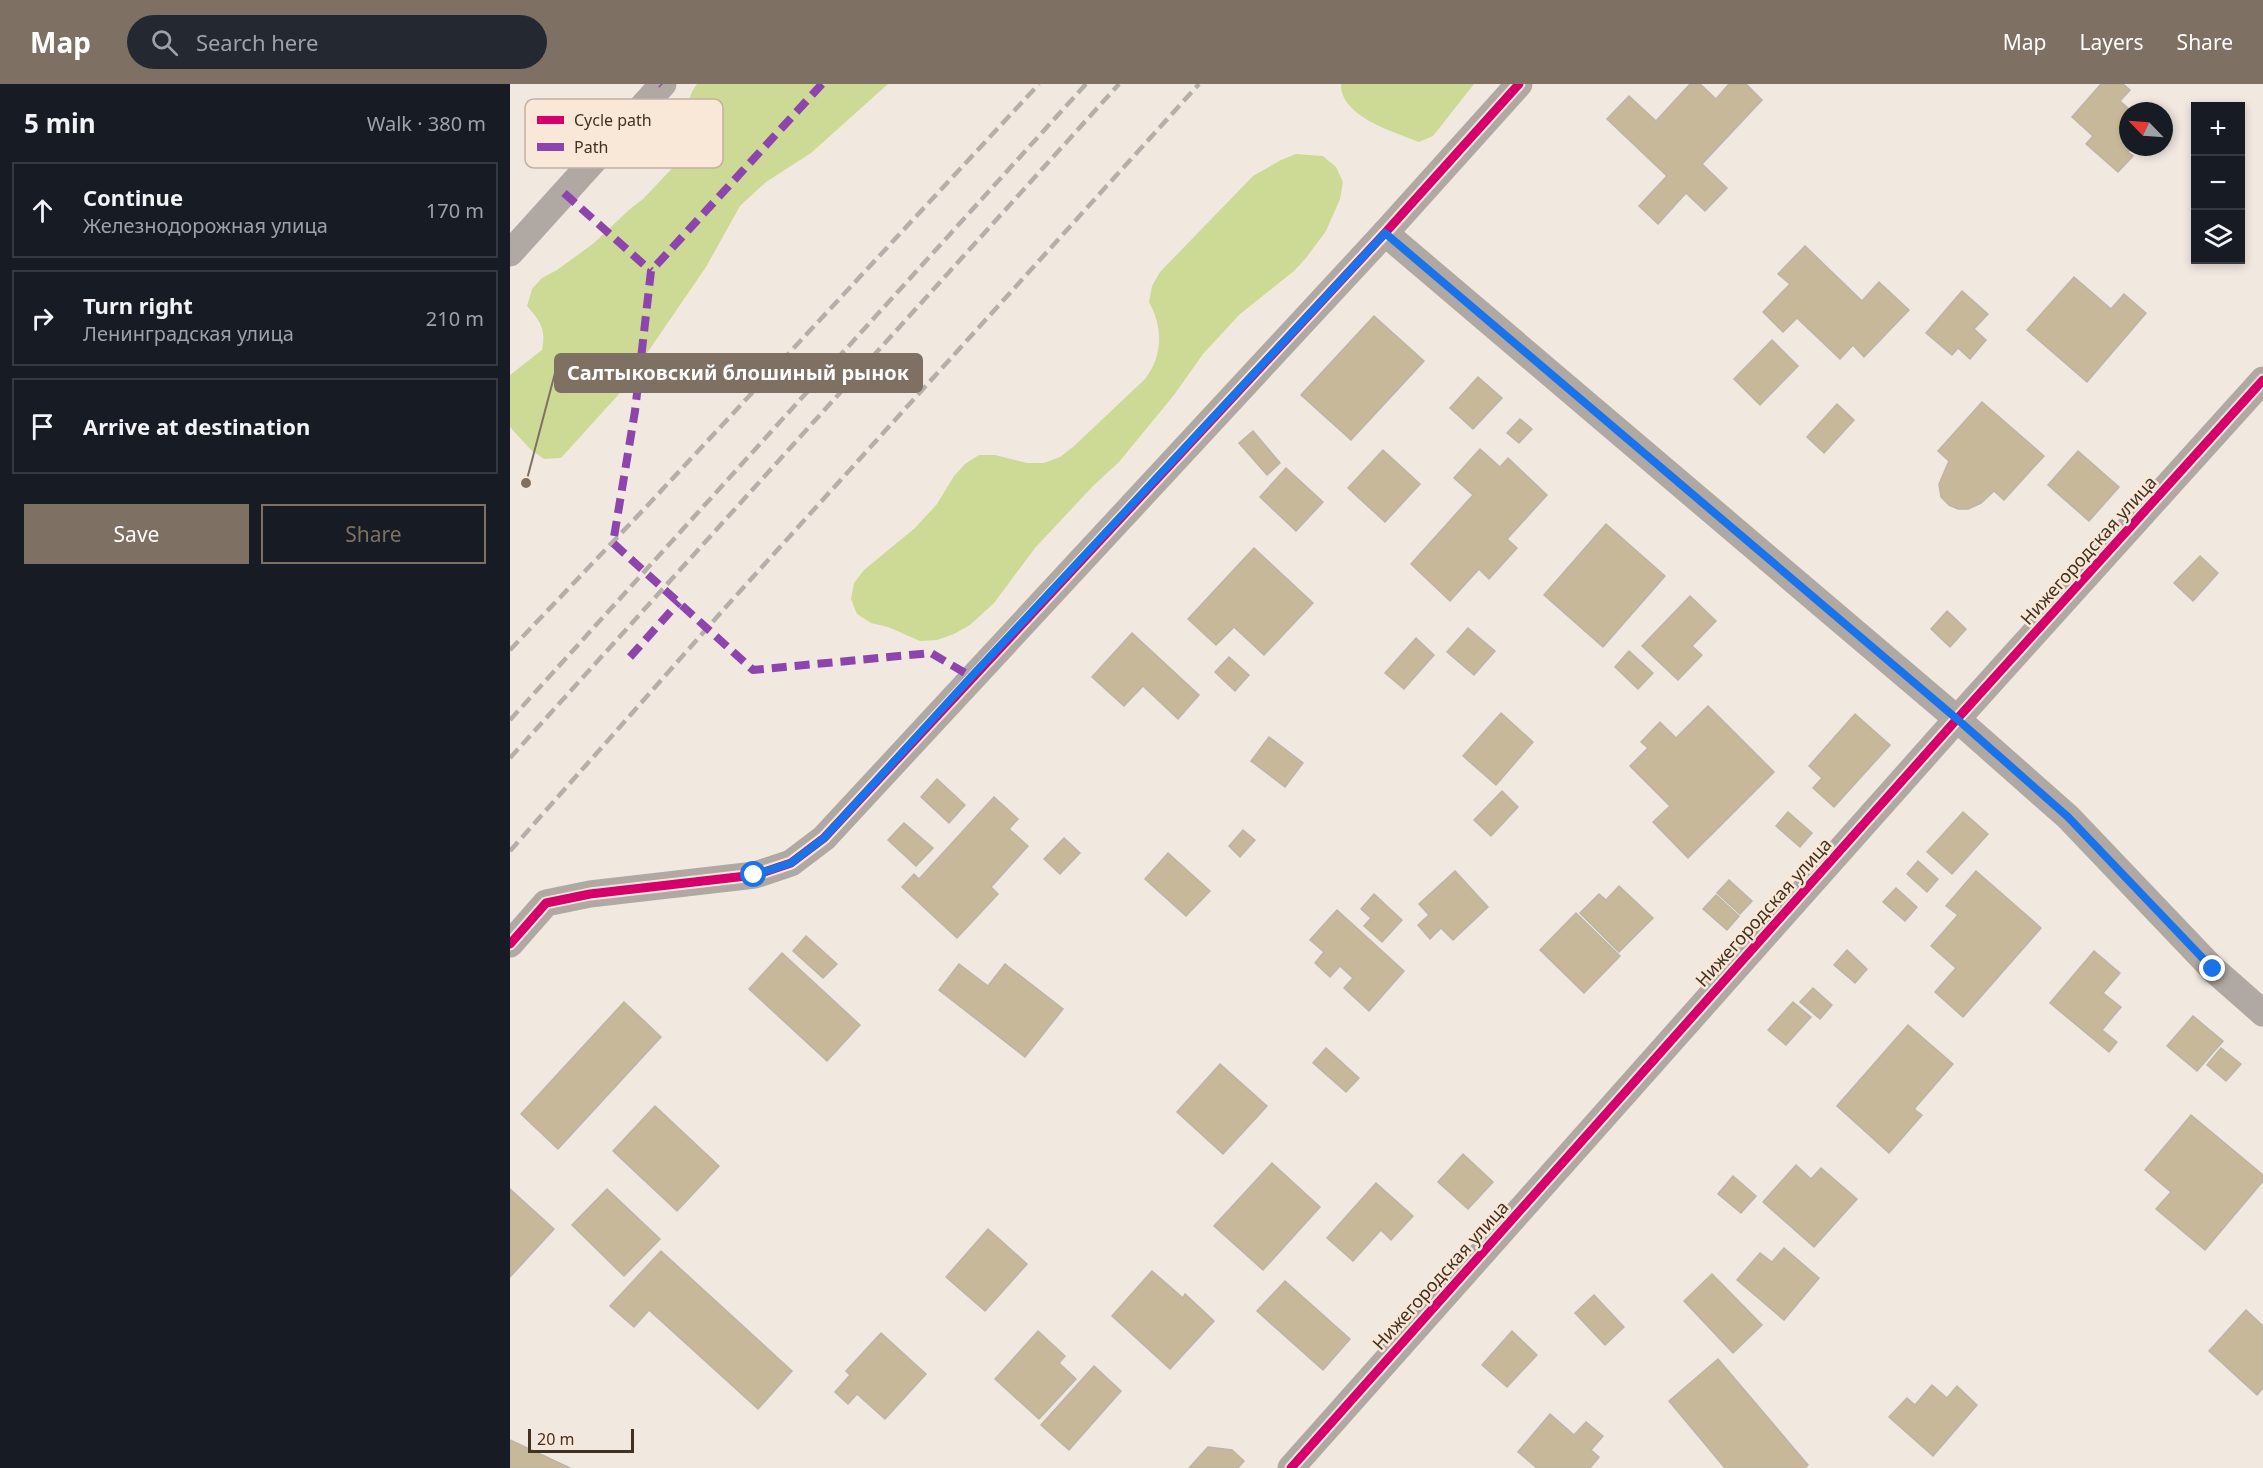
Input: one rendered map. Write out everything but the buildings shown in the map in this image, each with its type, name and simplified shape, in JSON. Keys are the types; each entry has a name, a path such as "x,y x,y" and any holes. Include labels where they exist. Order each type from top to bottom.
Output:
{"street":[{"path":"649,99 662,84"},
{"path":"510,944 546,903 590,894 754,875 791,863 824,838 1385,233 1519,84"},
{"path":"510,253 586,168"},
{"path":"1385,233 1957,719 2068,817 2213,969 2263,1013"},
{"name":"Нижегородская улица","path":"1291,1468 1957,719 2263,380"}],"green space":[{"path":"697,84 888,84 811,153 766,182 740,206 706,267 619,394 561,458 544,459 530,449 510,427 510,375 542,350 543,331 527,306 532,289 542,278 594,243 643,199 672,168 723,168 723,99 690,99"},
{"path":"1341,84 1474,84 1433,136 1419,142 1371,122 1359,114 1349,106 1343,96"},
{"path":"1296,154 1323,156 1336,167 1343,182 1340,199 1326,231 1294,271 1240,314 1203,354 1174,395 1119,462 1093,486 1035,548 994,603 970,625 937,640 920,641 888,627 871,623 857,614 851,599 854,583 864,570 915,528 937,504 954,476 965,464 979,455 995,455 1027,463 1044,463 1060,457 1145,379 1158,351 1159,331 1149,302 1152,286 1160,272 1253,176"}],"railway":[{"path":"510,650 1039,84"},
{"path":"510,720 1086,84"},
{"path":"510,758 1119,84"},
{"path":"510,851 733,599 1199,84"}],"marked path":[{"path":"822,84 651,271 635,411 613,543 753,670 931,653 972,677"},
{"path":"564,193 651,271"},
{"path":"630,657 679,602"}],"cycle path":[{"path":"510,944 546,903 590,894 755,875 791,863 824,838 1385,233 1519,84"},
{"path":"1291,1468 1957,719 2263,380"}],"place":[{"name":"Салтыковский блошиный рынок","path":"526,483"}],"route":[{"path":"754,875 791,863 824,838 1385,233 1957,719 2068,817 2213,969"}]}
